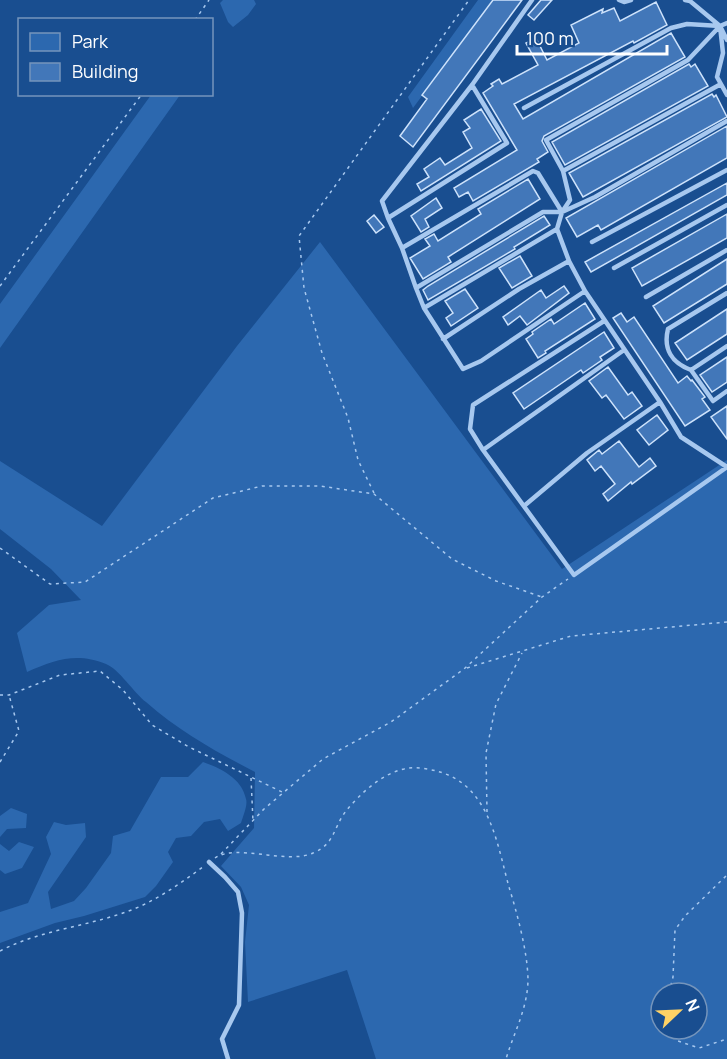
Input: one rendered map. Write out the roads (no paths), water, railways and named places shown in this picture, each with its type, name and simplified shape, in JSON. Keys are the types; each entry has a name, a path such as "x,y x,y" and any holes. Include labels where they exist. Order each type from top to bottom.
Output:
{"lane":[{"path":"532,0 472,85 382,201 424,308 464,369 480,361 585,291"},
{"path":"619,0 624,2 631,0"},
{"path":"685,0 690,1 720,26 727,40"},
{"path":"604,321 473,405 470,429 574,575 727,467 681,437 585,291 569,261 557,229 562,212 570,200 563,171 546,140 688,60 720,26 727,23"},
{"path":"524,108 671,28 687,24 720,26"},
{"path":"720,26 723,53 717,77 727,95"},
{"path":"563,171 721,84"},
{"path":"387,218 507,143 472,85"},
{"path":"416,288 543,212 562,212 595,197 727,122"},
{"path":"592,242 727,170"},
{"path":"402,248 533,171 538,173 562,212"},
{"path":"615,268 727,205"},
{"path":"424,308 557,229"},
{"path":"646,297 727,250"},
{"path":"443,339 519,289 569,261"},
{"path":"727,293 668,329 665,339 674,361 691,370 713,401 727,391"},
{"path":"691,370 727,346"},
{"path":"483,450 624,350"},
{"path":"524,506 587,453 660,402"},
{"path":"209,862 238,892 242,913 239,1005 222,1039 228,1059"}]}
